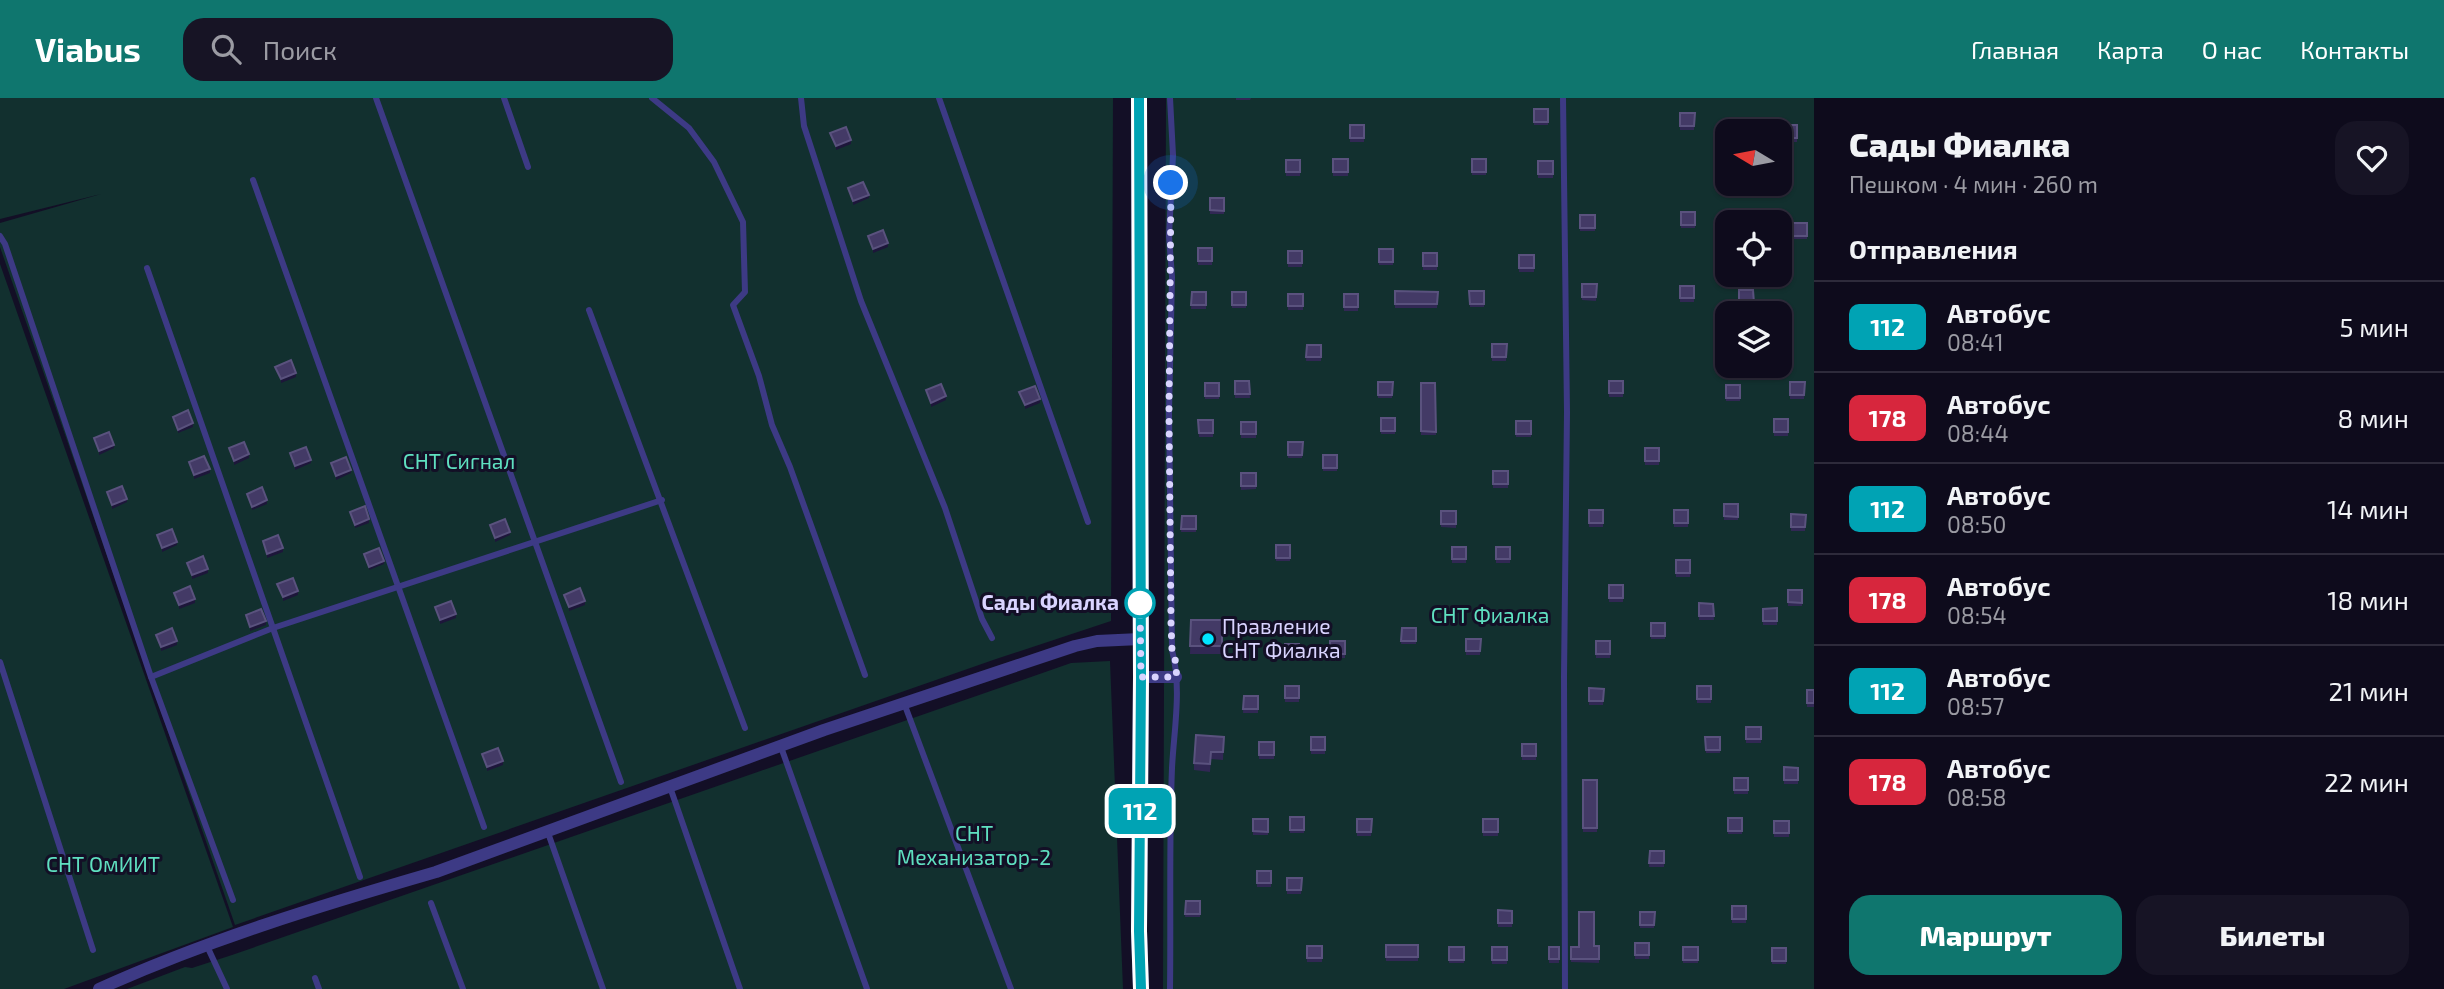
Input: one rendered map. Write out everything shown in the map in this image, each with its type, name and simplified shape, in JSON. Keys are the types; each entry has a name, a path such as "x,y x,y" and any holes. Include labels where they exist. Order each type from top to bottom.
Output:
{"street":[{"path":"1139,98 1141,989"},
{"path":"99,989 207,944 436,872 904,703 1097,640 1140,639"},
{"path":"1141,677 1176,677"}],"lane":[{"path":"376,98 621,782"},
{"path":"504,98 528,167"},
{"path":"652,98 689,128 714,162 743,222 745,292 733,305 759,376 772,425 865,675"},
{"path":"801,98 804,126 861,301 946,508 982,619 992,638"},
{"path":"939,98 1088,522"},
{"path":"1170,98 1173,155 1169,412 1171,624 1172,650 1177,666 1171,791 1170,989"},
{"path":"1563,98 1567,412 1565,989"},
{"path":"253,180 484,827"},
{"path":"0,236 5,244 151,677 233,900"},
{"path":"146,268 360,877"},
{"path":"589,310 745,728"},
{"path":"151,677 273,628 662,500"},
{"path":"0,662 93,950"},
{"path":"904,703 1011,989"},
{"path":"781,747 867,989"},
{"path":"670,787 740,989"},
{"path":"547,830 603,989"},
{"path":"431,903 463,989"},
{"path":"207,944 227,989"},
{"path":"315,978 319,989"}],"green space":[{"name":"СНТ Сигнал","path":"0,98 1113,98 1111,621 235,925 0,247 0,223 101,194 0,219"},
{"name":"СНТ Фиалка","path":"1166,98 1814,98 1814,989 1163,989"},
{"name":"СНТ ОмИИТ","path":"0,264 233,927 64,989 0,989"},
{"name":"СНТ Механизатор-2","path":"1110,661 1123,989 127,989 185,967 192,968 232,955 1071,663"}],"building":[{"path":"1534,109 1548,109 1548,122 1534,122"},
{"path":"1680,113 1695,113 1694,126 1680,126"},
{"path":"1350,125 1364,125 1364,138 1350,138"},
{"path":"1792,125 1797,125 1797,138 1792,138"},
{"path":"846,127 851,140 836,146 830,133"},
{"path":"1333,159 1348,159 1348,172 1333,172"},
{"path":"1472,159 1486,159 1486,172 1472,172"},
{"path":"1286,160 1300,160 1300,172 1286,172"},
{"path":"1538,161 1553,161 1553,174 1538,174"},
{"path":"863,182 869,195 853,201 848,188"},
{"path":"1210,198 1224,198 1224,211 1210,210"},
{"path":"1681,212 1695,212 1695,225 1681,225"},
{"path":"1580,215 1595,215 1595,228 1580,228"},
{"path":"1792,223 1807,223 1807,236 1792,236"},
{"path":"883,230 888,243 873,249 868,236"},
{"path":"1198,248 1212,248 1212,261 1198,261"},
{"path":"1379,249 1393,249 1393,262 1379,262"},
{"path":"1288,251 1302,251 1302,263 1288,263"},
{"path":"1423,253 1437,253 1437,266 1423,266"},
{"path":"1519,255 1534,255 1534,268 1519,268"},
{"path":"1582,284 1597,284 1596,297 1582,297"},
{"path":"1680,286 1694,286 1694,298 1680,298"},
{"path":"1739,290 1753,290 1754,301 1739,301"},
{"path":"1395,291 1438,292 1437,304 1395,304"},
{"path":"1469,291 1484,291 1484,304 1470,304"},
{"path":"1192,292 1206,292 1206,305 1191,305"},
{"path":"1232,292 1246,292 1246,305 1232,305"},
{"path":"1288,294 1303,294 1303,306 1288,306"},
{"path":"1344,294 1358,294 1358,307 1344,307"},
{"path":"1492,344 1507,344 1506,357 1492,357"},
{"path":"1307,345 1321,345 1321,357 1306,357"},
{"path":"291,360 296,373 281,379 275,367"},
{"path":"1235,381 1249,381 1250,394 1235,394"},
{"path":"1609,381 1623,381 1623,393 1609,393"},
{"path":"1378,382 1393,382 1392,395 1378,395"},
{"path":"1790,382 1805,382 1804,395 1790,395"},
{"path":"1205,383 1219,383 1219,396 1205,396"},
{"path":"1421,383 1435,383 1436,432 1421,431"},
{"path":"941,384 946,396 931,403 926,390"},
{"path":"1726,385 1740,385 1740,398 1726,398"},
{"path":"1035,386 1040,399 1025,405 1019,392"},
{"path":"188,410 193,423 178,430 173,417"},
{"path":"1381,418 1395,418 1395,431 1381,431"},
{"path":"1774,419 1788,419 1788,432 1774,432"},
{"path":"1198,420 1213,420 1213,433 1199,433"},
{"path":"1516,421 1531,421 1531,434 1516,434"},
{"path":"1241,422 1256,422 1256,434 1241,434"},
{"path":"109,432 114,445 99,451 94,438"},
{"path":"244,442 249,454 234,461 229,448"},
{"path":"1288,442 1303,442 1302,455 1288,455"},
{"path":"306,447 311,460 295,466 290,453"},
{"path":"1645,448 1659,448 1659,461 1645,461"},
{"path":"1323,455 1337,455 1337,468 1323,468"},
{"path":"204,456 210,469 194,475 189,462"},
{"path":"346,457 351,470 336,476 331,463"},
{"path":"1493,471 1508,471 1508,484 1493,484"},
{"path":"1241,473 1256,473 1256,486 1241,486"},
{"path":"122,486 127,499 112,505 107,492"},
{"path":"262,487 267,500 252,507 247,494"},
{"path":"1724,504 1738,504 1738,517 1724,516"},
{"path":"365,506 369,519 355,525 350,512"},
{"path":"1589,510 1603,510 1603,523 1589,523"},
{"path":"1674,510 1688,510 1688,523 1674,523"},
{"path":"1441,511 1456,511 1456,524 1441,524"},
{"path":"1791,514 1806,515 1805,527 1791,527"},
{"path":"1182,516 1196,516 1196,529 1181,529"},
{"path":"505,519 510,532 495,538 490,525"},
{"path":"172,529 177,542 162,548 157,535"},
{"path":"278,535 283,548 267,554 263,541"},
{"path":"1276,545 1290,545 1290,558 1276,558"},
{"path":"1452,547 1466,547 1466,559 1452,559"},
{"path":"1496,547 1510,547 1510,559 1496,559"},
{"path":"379,548 384,561 369,567 364,554"},
{"path":"203,556 208,569 192,575 187,563"},
{"path":"1676,560 1690,560 1690,573 1676,573"},
{"path":"293,578 298,591 283,597 277,584"},
{"path":"1609,585 1623,585 1623,598 1609,598"},
{"path":"190,586 195,599 179,605 174,593"},
{"path":"580,588 585,601 569,607 564,595"},
{"path":"1788,590 1802,590 1802,603 1788,602"},
{"path":"451,601 456,614 440,620 435,607"},
{"path":"1699,603 1713,604 1714,616 1699,616"},
{"path":"1777,608 1777,621 1763,621 1763,609"},
{"path":"261,609 266,621 250,627 246,615"},
{"path":"1191,620 1222,620 1222,646 1190,646"},
{"path":"1651,623 1665,623 1665,636 1651,636"},
{"path":"172,628 177,641 161,647 156,635"},
{"path":"1402,628 1416,628 1416,641 1401,641"},
{"path":"1466,639 1481,639 1480,651 1466,651"},
{"path":"1330,641 1345,641 1345,654 1330,654"},
{"path":"1596,641 1610,641 1610,654 1596,654"},
{"path":"1285,644 1299,644 1299,656 1285,656"},
{"path":"1285,686 1299,686 1299,698 1285,698"},
{"path":"1697,686 1711,686 1711,699 1697,699"},
{"path":"1589,688 1604,689 1603,701 1589,701"},
{"path":"1807,690 1814,690 1814,703 1807,703"},
{"path":"1244,696 1258,696 1258,709 1243,709"},
{"path":"1746,727 1761,727 1761,739 1746,739"},
{"path":"1196,735 1224,737 1223,752 1211,752 1210,764 1194,763"},
{"path":"1311,737 1325,737 1325,750 1311,750"},
{"path":"1705,737 1720,737 1720,750 1706,750"},
{"path":"1259,742 1274,742 1274,755 1259,755"},
{"path":"1522,744 1536,744 1536,756 1522,756"},
{"path":"498,748 503,761 487,767 482,754"},
{"path":"1784,767 1798,768 1798,780 1784,780"},
{"path":"1734,778 1748,778 1748,790 1734,790"},
{"path":"1583,780 1597,780 1597,828 1583,828"},
{"path":"1290,817 1304,817 1304,830 1290,830"},
{"path":"1728,818 1742,818 1742,831 1728,831"},
{"path":"1253,819 1268,819 1268,832 1253,831"},
{"path":"1357,819 1372,819 1371,832 1357,832"},
{"path":"1483,819 1498,819 1498,832 1483,832"},
{"path":"1774,821 1789,821 1789,833 1774,833"},
{"path":"1650,851 1664,851 1664,863 1649,863"},
{"path":"1257,871 1271,871 1271,883 1257,883"},
{"path":"1287,878 1302,878 1301,890 1287,890"},
{"path":"1186,901 1200,901 1200,914 1185,914"},
{"path":"1732,906 1746,906 1746,919 1732,919"},
{"path":"1498,910 1512,911 1512,923 1498,923"},
{"path":"1579,912 1594,912 1594,946 1599,946 1599,959 1571,959 1571,947 1579,947"},
{"path":"1640,912 1655,912 1654,925 1640,925"},
{"path":"1635,943 1649,943 1649,955 1635,955"},
{"path":"1386,945 1418,945 1418,957 1386,957"},
{"path":"1307,946 1322,946 1322,958 1307,958"},
{"path":"1449,947 1464,947 1464,960 1449,960"},
{"path":"1492,947 1507,947 1507,960 1492,960"},
{"path":"1549,947 1559,947 1559,959 1549,959"},
{"path":"1683,947 1698,947 1698,960 1683,960"},
{"path":"1772,948 1786,948 1786,961 1772,961"}],"bus line":[{"name":"112","path":"1139,98 1141,989"}],"place":[{"name":"Сады Фиалка","path":"1140,603"},
{"name":"Правление СНТ Фиалка","path":"1208,639"}],"route":[{"path":"1140,603 1141,677 1176,677 1171,624 1171,183"}]}
